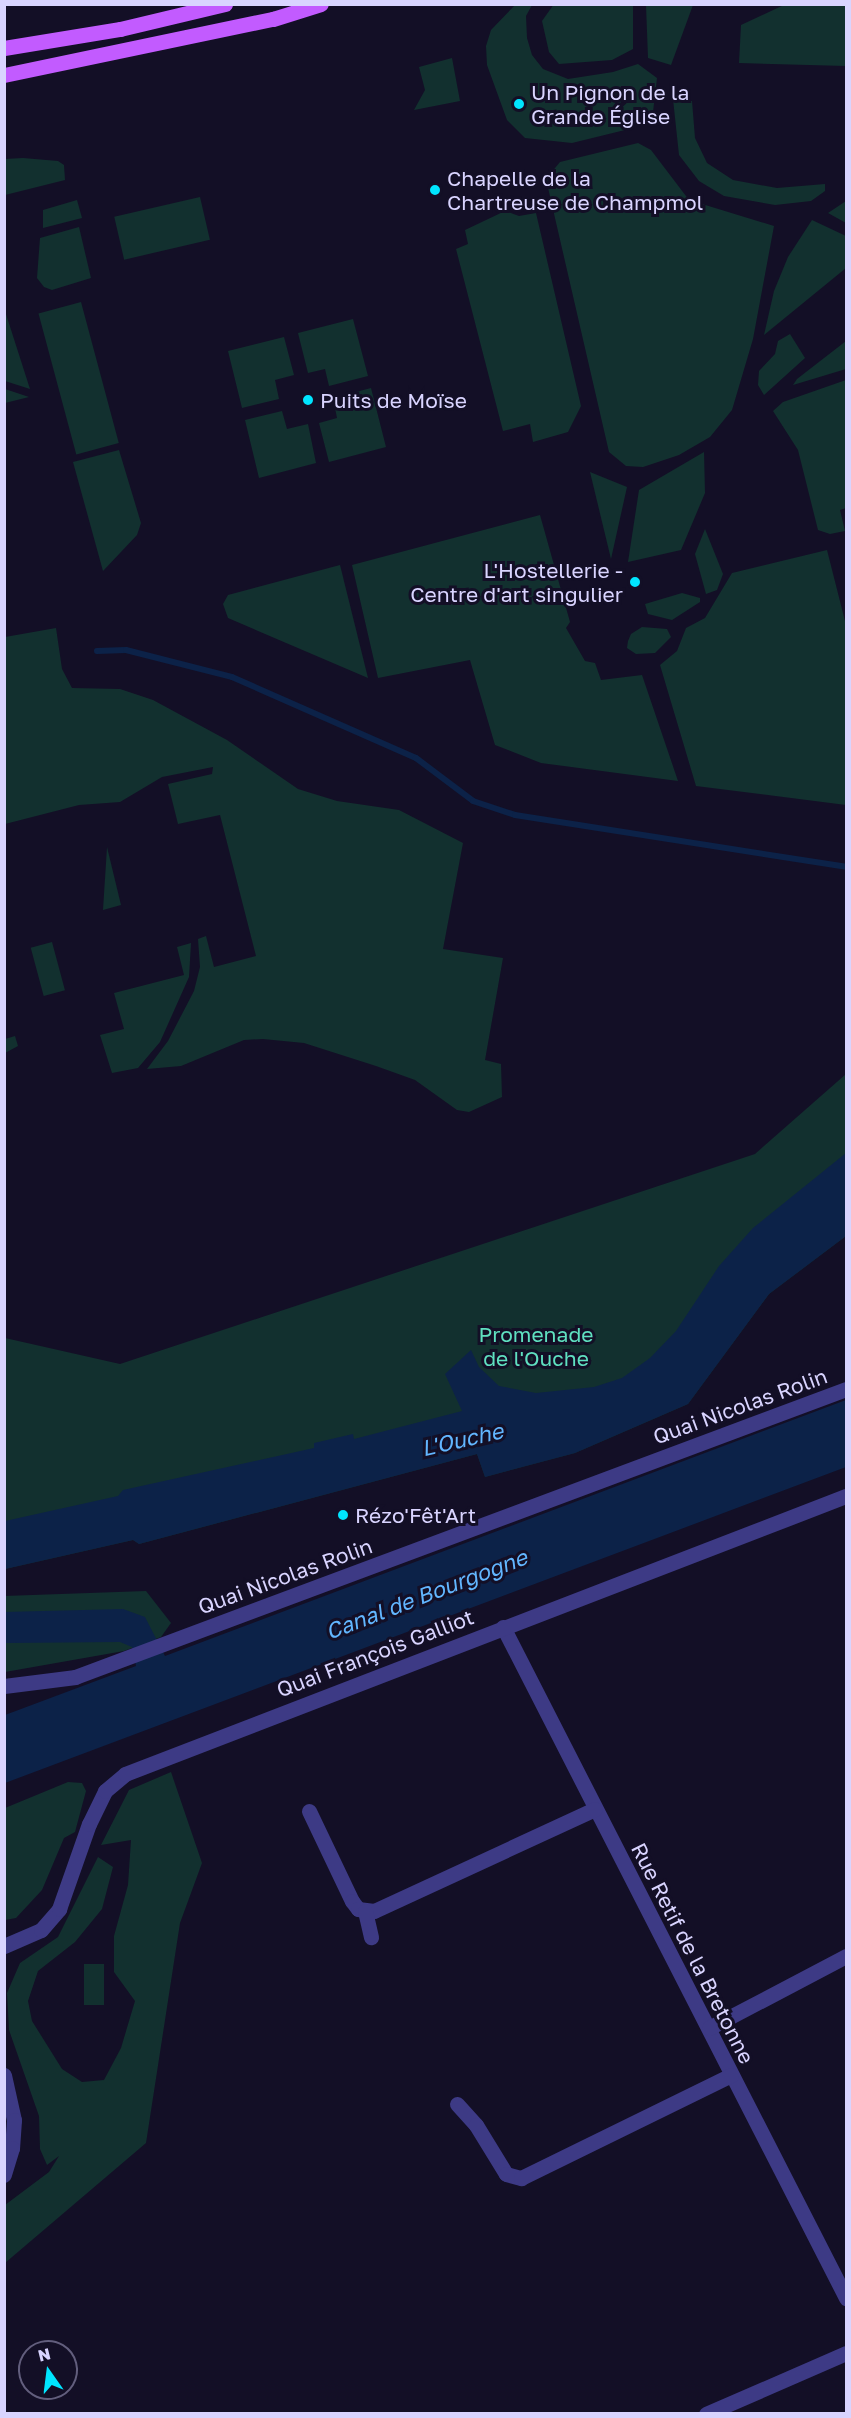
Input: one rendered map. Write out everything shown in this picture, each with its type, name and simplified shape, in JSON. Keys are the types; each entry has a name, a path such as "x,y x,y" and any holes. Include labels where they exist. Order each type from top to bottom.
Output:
{"main road":[{"path":"4,48 120,29 225,4"},
{"path":"4,75 273,19 321,4"}],"street":[{"name":"Quai Nicolas Rolin","path":"4,1686 56,1682 132,1656 846,1389"},
{"name":"Quai François Galliot","path":"4,1946 41,1930 59,1909 89,1824 105,1791 125,1774 846,1496"},
{"name":"Rue Retif de la Bretonne","path":"503,1627 846,2298"},
{"path":"365,1911 382,1909 595,1809"},
{"path":"309,1811 352,1901 365,1911 371,1937"},
{"path":"709,2028 846,1956"},
{"path":"4,2075 14,2120 12,2148 4,2175"},
{"path":"457,2104 476,2125 506,2174 521,2178 731,2075"},
{"path":"712,2412 846,2353"}],"green space":[{"path":"554,4 633,5 633,49 612,60 559,64 549,52 542,21"},
{"path":"786,4 846,5 846,66 739,63 741,25"},
{"path":"515,5 532,5 526,16 527,38 532,55 543,69 568,79 613,72 638,64 657,78 653,112 643,122 625,130 572,143 525,138 507,120 487,65 486,46 491,30"},
{"path":"646,5 693,5 671,65 648,58"},
{"path":"452,58 460,101 414,110 425,90 419,67"},
{"path":"673,99 692,101 695,138 707,163 733,180 777,188 825,184 825,191 811,201 775,205 724,196 699,181 679,155"},
{"path":"638,143 651,150 689,200 774,226 753,339 732,410 710,437 679,455 643,467 626,466 609,452 546,179 560,162"},
{"path":"5,159 58,161 64,165 65,180 5,195"},
{"path":"200,197 210,240 124,260 114,217"},
{"path":"77,200 82,218 43,228 43,210"},
{"path":"846,201 846,223 828,213"},
{"path":"505,211 519,216 536,213 581,406 568,432 533,442 530,424 503,431 456,249 468,244 465,230"},
{"path":"812,220 846,236 846,268 764,335 774,291 788,257"},
{"path":"79,227 91,278 52,290 44,287 37,278 40,238"},
{"path":"81,302 119,443 76,454 38,313"},
{"path":"5,311 30,389 5,381"},
{"path":"353,319 368,376 329,386 325,369 308,373 298,333"},
{"path":"790,334 805,358 764,395 758,385 759,371 775,354 778,341"},
{"path":"284,337 294,375 275,380 279,399 242,408 228,351"},
{"path":"846,341 846,369 793,385 797,379"},
{"path":"846,380 846,508 840,510 845,531 830,534 818,530 798,450 773,411 783,402"},
{"path":"371,388 386,447 329,462 319,423 337,418 333,398"},
{"path":"5,389 29,397 5,403"},
{"path":"282,411 287,429 308,424 316,463 259,478 245,420"},
{"path":"119,450 141,523 137,535 103,571 73,462"},
{"path":"704,452 705,493 681,550 628,562 639,490"},
{"path":"590,472 627,487 611,559"},
{"path":"540,515 570,622 566,628 585,661 595,663 601,680 642,675 678,781 541,763 495,745 470,660 378,678 352,565"},
{"path":"705,529 723,574 717,590 706,594 695,554"},
{"path":"827,550 846,625 846,805 696,786 660,665 677,651 686,628 705,618 732,573"},
{"path":"340,565 368,678 228,618 223,604 228,595"},
{"path":"682,593 700,598 700,602 672,620 648,614 645,604"},
{"path":"642,627 667,629 671,637 655,653 636,654 627,648 628,641 631,634"},
{"path":"56,628 62,669 72,688 120,689 153,700 227,740 298,789 337,801 399,810 463,843 443,949 503,958 485,1060 501,1064 502,1097 469,1112 457,1110 415,1080 304,1043 263,1039 244,1040 181,1066 147,1069 168,1041 194,991 200,967 198,939 206,936 214,967 256,956 220,815 178,824 168,784 212,774 213,767 162,777 120,802 79,805 5,824 5,637"},
{"path":"107,847 121,905 103,910"},
{"path":"52,942 65,990 44,996 31,948"},
{"path":"191,943 189,977 160,1042 138,1068 112,1073 100,1035 124,1029 114,993 184,975 177,947"},
{"path":"15,1036 18,1046 5,1053 5,1039"},
{"name":"Promenade de l'Ouche","path":"846,1074 846,1236 769,1294 688,1404 575,1453 485,1477 477,1454 139,1544 133,1540 5,1569 5,1338 120,1364 755,1154"},
{"path":"146,1591 171,1623 161,1637 124,1651 5,1672 4,1596"},
{"path":"171,1772 202,1863 180,1923 146,2143 5,2263 5,2205 49,2172 59,2156 47,2165 40,2149 39,2116 9,2030 7,1993 20,1963 58,1937 98,1857 113,1867 102,1909 75,1942 38,1971 28,2001 32,2021 62,2069 82,2082 104,2080 121,2048 135,2001 114,1972 114,1936 128,1885 131,1840 101,1845 129,1790"},
{"path":"68,1782 82,1783 86,1791 75,1832 64,1838 42,1890 16,1918 5,1920 5,1808"},
{"path":"84,1964 104,1964 104,2005 84,2005"}],"water":[{"name":"L'Ouche","path":"846,1153 846,1236 769,1294 688,1404 575,1453 485,1477 477,1454 139,1544 133,1540 5,1569 5,1521 118,1496 123,1490 314,1448 314,1443 353,1434 354,1439 462,1411 445,1374 471,1350 479,1367 499,1386 536,1393 594,1387 622,1378 650,1358 676,1331 719,1266 753,1228"},
{"name":"Canal de Bourgogne","path":"846,1400 846,1467 5,1783 5,1715 136,1666 132,1647 120,1642 5,1643 4,1612 123,1609 145,1617 165,1656"}],"waterway":[{"path":"97,651 126,650 232,677 416,758 473,801 515,815 846,867"}],"place":[{"name":"Un Pignon de la Grande Église","path":"519,104"},
{"name":"Chapelle de la Chartreuse de Champmol","path":"435,190"},
{"name":"Puits de Moïse","path":"308,400"},
{"name":"L'Hostellerie - Centre d'art singulier","path":"635,582"},
{"name":"Rézo'Fêt'Art","path":"343,1515"}]}
